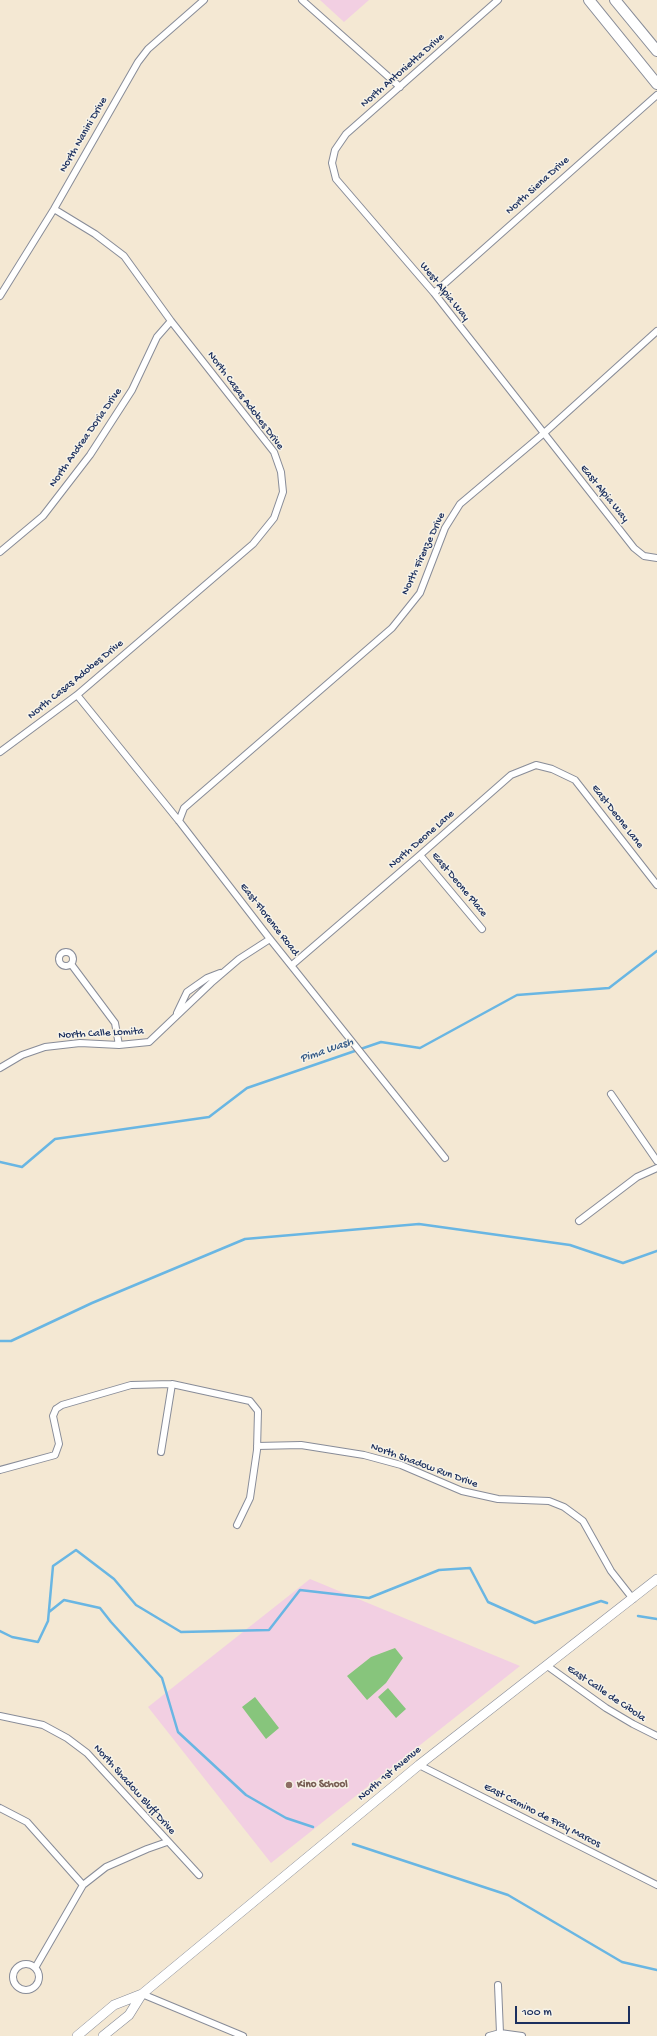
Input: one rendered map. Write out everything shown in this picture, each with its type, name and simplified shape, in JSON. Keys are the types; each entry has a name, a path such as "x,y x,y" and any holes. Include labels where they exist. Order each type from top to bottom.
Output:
{"main road":[{"path":"589,0 657,84"},
{"path":"615,0 657,51"},
{"name":"North 1st Avenue","path":"103,2036 129,2014 142,1994 419,1765 657,1579"},
{"name":"North 1st Avenue","path":"77,2036 114,2005 142,1994"}],"street":[{"name":"North Nanini Drive","path":"0,296 54,209 102,122 148,49 204,0"},
{"path":"302,0 400,87"},
{"name":"North Antonietta Drive","path":"332,163 335,150 346,134 498,0"},
{"name":"North Siena Drive","path":"434,293 657,95"},
{"name":"West Alpia Way","path":"332,163 336,179 434,293 543,434"},
{"name":"North Casas Adobes Drive","path":"0,752 77,695 253,544 274,518 283,492 281,472 274,452 171,321 124,256 96,234 54,209"},
{"name":"North Andrea Doria Drive","path":"0,552 43,516 90,455 132,390 156,337 171,321"},
{"name":"North Firenze Drive","path":"179,821 184,808 392,628 420,593 445,528 460,504 543,434 657,331"},
{"name":"East Alpia Way","path":"543,434 634,548 644,556 655,559"},
{"name":"East Florence Road","path":"77,695 179,821 270,939 445,1158"},
{"name":"North Deone Lane","path":"292,965 420,855 511,774 536,765 552,769 576,780"},
{"name":"East Deone Lane","path":"576,780 657,885"},
{"name":"East Deone Place","path":"420,855 482,929"},
{"name":"North Calle Lomita","path":"0,1068 22,1055 45,1047 80,1043 119,1045 150,1042 225,971 239,959 270,939"},
{"path":"71,964 115,1023 119,1045"},
{"name":"North Calle Lomita","path":"175,1018 187,992 207,978 225,971"},
{"path":"612,1094 657,1161"},
{"path":"579,1221 637,1178 657,1168"},
{"path":"161,1452 172,1384"},
{"path":"0,1470 49,1458 60,1453 53,1416 54,1407 131,1385 172,1384 244,1399 254,1404 258,1411 257,1446 250,1498 237,1525"},
{"path":"254,1404 260,1399"},
{"name":"North Shadow Run Drive","path":"257,1446 301,1446 364,1455 400,1465 462,1491 498,1499 549,1501 564,1507 583,1521 611,1571 632,1598"},
{"name":"East Calle de Cibola","path":"546,1665 606,1708 632,1724 657,1736"},
{"name":"North Shadow Bluff Drive","path":"0,1716 43,1725 67,1738 88,1753 199,1876"},
{"name":"East Camino de Fray Marcos","path":"419,1765 657,1885"},
{"path":"0,1808 27,1822 84,1885"},
{"path":"34,1968 84,1885 106,1867 147,1849 168,1842"},
{"path":"23,1964 34,1968 38,1976 36,1984 30,1989 18,1987 13,1980 13,1975 17,1968 23,1964"},
{"path":"498,1985 500,2034"},
{"path":"142,1994 240,2036"},
{"path":"489,2036 500,2034 522,2036"}],"shaded area":[{"path":"320,0 369,0 344,22"},
{"name":"Kino School","path":"310,1579 520,1666 271,1863 148,1707"}],"green space":[{"path":"395,1648 403,1658 386,1683 367,1700 347,1676 371,1657"},
{"path":"388,1688 406,1709 396,1718 378,1697"},
{"path":"255,1697 279,1728 266,1739 242,1707"}],"waterway":[{"name":"Pima Wash","path":"0,1162 22,1167 55,1139 209,1117 247,1088 381,1042 420,1048 517,995 609,988 657,951"},
{"path":"0,1341 11,1341 92,1303 245,1239 419,1224 570,1245 623,1263 657,1251"},
{"path":"0,1631 12,1637 38,1642 48,1621 53,1566 76,1550 114,1579 136,1605 181,1632 269,1630 300,1590 369,1598 439,1570 470,1568 488,1602 535,1623 601,1601 607,1603"},
{"path":"49,1612 64,1600 100,1608 162,1678 178,1732 246,1795 286,1818 313,1827"},
{"path":"638,1616 657,1619"},
{"path":"353,1844 508,1895 622,1962 657,1970"}],"place":[{"name":"Kino School","path":"289,1785"}]}
